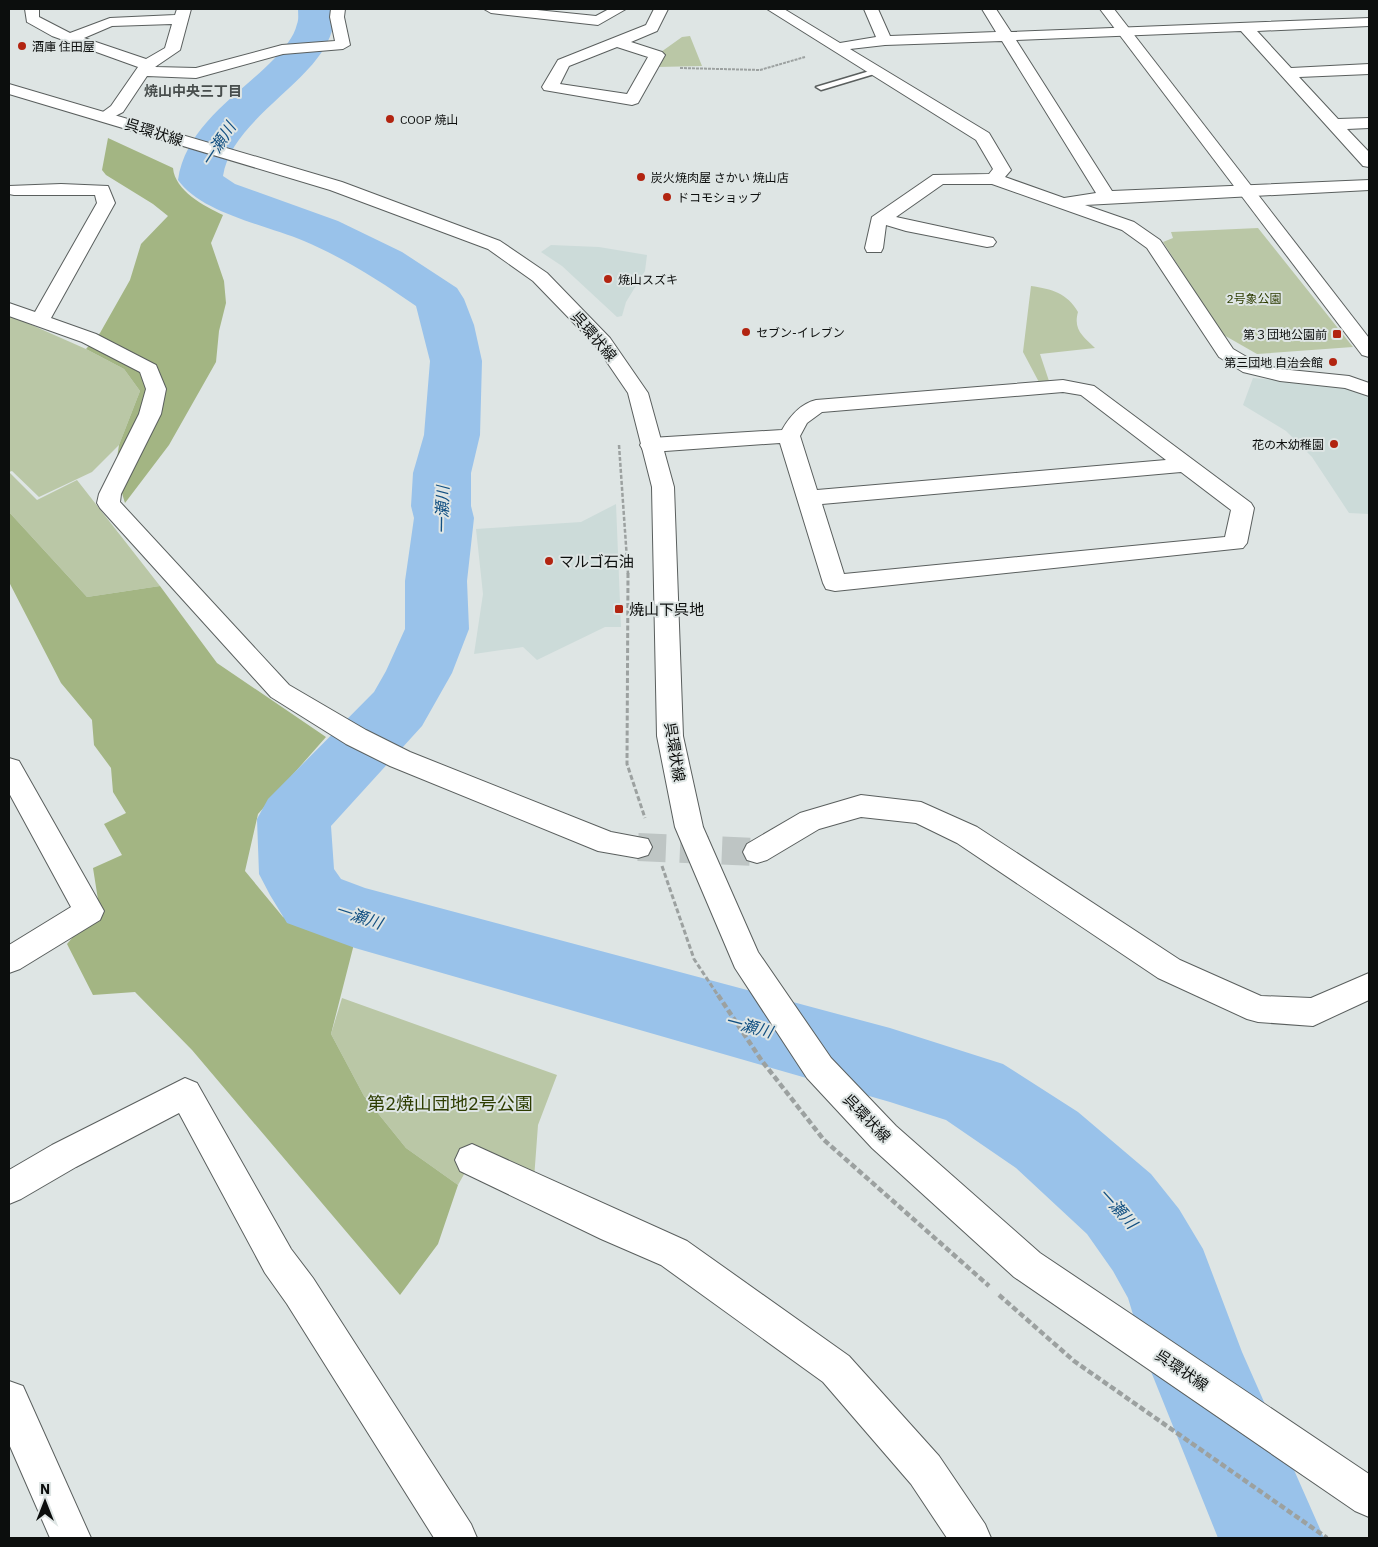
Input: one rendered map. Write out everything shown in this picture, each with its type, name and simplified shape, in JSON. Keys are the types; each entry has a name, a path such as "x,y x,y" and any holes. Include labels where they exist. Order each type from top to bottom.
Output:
{"street":[{"path":"32,9 32,19 70,38 145,68 196,73 282,50 343,45 337,17 338,9"},
{"path":"491,9 598,21 619,9"},
{"path":"617,42 657,55 632,100 550,87 563,63 652,28 661,9"},
{"path":"774,9 983,137 1002,170 994,179"},
{"path":"871,9 885,41"},
{"path":"989,9 1107,197"},
{"path":"1107,9 1369,351"},
{"path":"70,38 110,22 183,14 172,50 145,68 117,109 104,117"},
{"path":"837,48 856,43 885,41 1369,22"},
{"path":"1245,27 1369,162"},
{"path":"1288,73 1369,69"},
{"name":"呉環状線","path":"9,89 336,186 437,222 502,251 540,277 603,342 638,393 663,487 670,736 689,827 746,959 819,1068 884,1137 1027,1265 1369,1497"},
{"path":"1334,124 1369,123"},
{"path":"874,248 878,221 939,179 994,179 1128,226 1154,244 1226,353 1250,368 1280,375 1349,382 1369,390"},
{"path":"1063,203 1107,197 1369,185"},
{"path":"14,190 61,188 102,190 106,203 40,320"},
{"path":"883,218 906,226 987,242"},
{"path":"9,309 89,338 149,369 156,389 150,414 110,494 108,503 280,691 356,737 400,759 608,843 648,852"},
{"path":"1063,386 1086,390 1243,508 1235,543 835,583 789,436 799,419 816,406 1063,386"},
{"path":"651,445 789,436"},
{"path":"808,498 1185,464"},
{"path":"9,768 89,911 9,960"},
{"path":"757,852 810,821 861,806 921,813 967,835 1168,969 1258,1009 1313,1012 1369,986"},
{"path":"9,1188 64,1156 185,1094 278,1261 300,1290 457,1538"},
{"path":"472,1160 613,1228 674,1253 836,1369 925,1470 971,1538"},
{"path":"9,1400 71,1538"}],"lane":[{"path":"821,87 876,72"}],"path":[{"path":"649,70 694,68 760,70 837,48"},
{"path":"617,439 620,448 628,567 627,764 646,820"},
{"path":"648,852 694,959 762,1061 824,1140 1074,1361 1327,1538"}],"shaded area":[{"name":"焼山スズキ","path":"551,245 599,247 647,255 645,271 626,302 622,316 617,317 562,266 541,252"},
{"name":"花の木幼稚園","path":"1253,378 1353,387 1362,390 1369,399 1369,514 1349,513 1312,457 1286,431 1243,405"},
{"name":"マルゴ石油","path":"616,504 621,627 605,627 537,660 523,647 474,654 483,594 476,529 581,522"}],"green space":[{"path":"690,36 702,66 657,67 661,52 682,37"},
{"path":"108,138 173,168 179,184 185,191 199,202 223,215 211,243 224,281 226,303 219,331 216,362 169,445 125,503 115,471 119,445 140,391 124,369 86,349 100,333 130,280 141,244 168,216 153,204 106,175 102,170"},
{"name":"2号象公園","path":"1258,228 1353,347 1257,354 1222,334 1163,242 1173,238 1171,232"},
{"path":"1031,286 1058,293 1069,300 1078,312 1077,324 1080,332 1095,348 1040,354 1050,384 1041,386 1023,352"},
{"path":"9,315 86,349 124,369 140,391 119,445 92,472 39,497 12,471 9,472"},
{"path":"10,473 37,500 77,480 160,586 87,597 9,512"},
{"path":"9,512 87,597 160,586 217,663 326,737 258,814 245,871 283,917 354,944 331,1034 364,1096 406,1148 458,1185 438,1244 400,1295 192,1050 135,992 93,995 67,944 99,906 93,868 122,855 104,824 126,813 113,792 111,768 94,745 92,720 61,683 9,582"},
{"name":"第2焼山団地2号公園","path":"342,998 557,1075 538,1125 534,1179 472,1160 458,1185 406,1148 364,1096 331,1034"}],"waterway":[{"name":"一瀬川","path":"316,9 317,23 310,39 283,72 224,128 208,152 200,180 219,194 321,231 385,262 439,299 448,325 456,361 452,435 442,473 441,506 444,518 436,581 437,629 419,673 398,709 294,819 297,874 314,901 355,917 890,1065 973,1091 1047,1140 1119,1204 1146,1240 1170,1282 1197,1364 1271,1538"}],"tunnel":[{"path":"638,847 757,852"}],"place":[{"name":"酒庫 住田屋","path":"22,46"},
{"name":"COOP 焼山","path":"390,119"},
{"name":"炭火焼肉屋 さかい 焼山店","path":"641,177"},
{"name":"ドコモショップ","path":"667,197"},
{"name":"焼山スズキ","path":"608,279"},
{"name":"セブン-イレブン","path":"746,332"},
{"name":"第３団地公園前","path":"1337,334"},
{"name":"第三団地 自治会館","path":"1333,362"},
{"name":"花の木幼稚園","path":"1334,444"},
{"name":"マルゴ石油","path":"549,561"},
{"name":"焼山下呉地","path":"619,609"}],"district":[{"name":"焼山中央三丁目","path":"193,91"}]}
